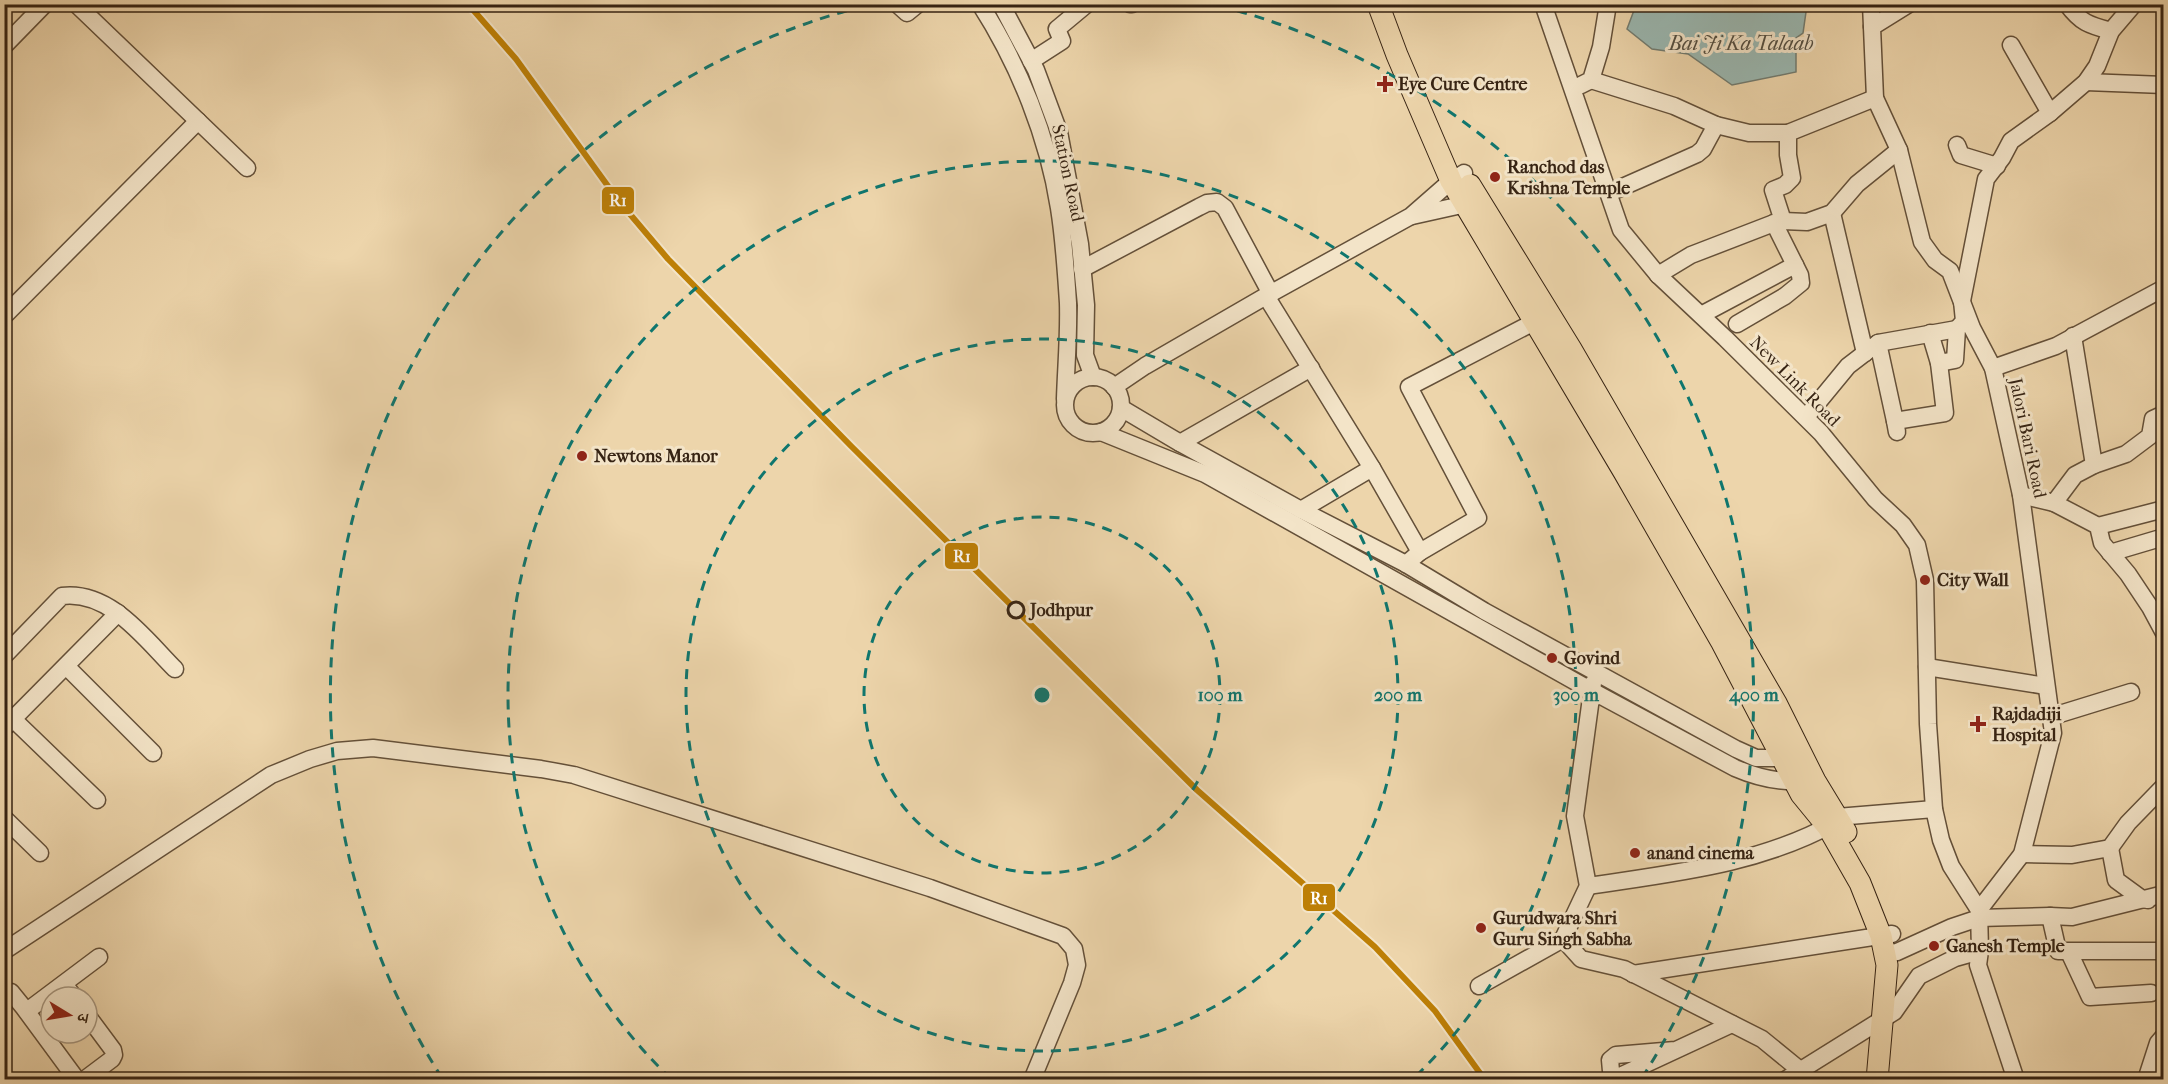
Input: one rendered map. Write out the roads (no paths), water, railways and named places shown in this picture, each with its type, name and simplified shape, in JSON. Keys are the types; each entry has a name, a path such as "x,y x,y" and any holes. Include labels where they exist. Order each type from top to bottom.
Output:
{"main road":[{"path":"1378,4 1397,55 1534,322 1805,781 1860,856 1889,944 1899,967 1877,1080"},
{"path":"1393,4 1458,177"},
{"path":"1472,203 1577,360 1776,703 1793,758"},
{"path":"1887,1080 1889,1016"}],"street":[{"path":"4,46 45,4"},
{"path":"76,4 247,168"},
{"path":"897,4 907,13 918,4"},
{"name":"Station Road","path":"980,4 1020,78 1035,116 1059,208 1068,305 1065,399"},
{"name":"Station Road","path":"1001,4 1031,61 1059,132 1075,207 1086,305 1085,355 1093,377"},
{"path":"1031,61 1062,41 1057,29 1087,4"},
{"name":"New Link Road","path":"1543,4 1621,230 1658,274 1806,417 1875,499 1903,525 1917,544 1925,580 1928,724 1934,809 1941,840 1951,866 1979,914"},
{"path":"1591,80 1601,47 1608,4"},
{"name":"Jalori Bari Road","path":"1871,4 1875,98 1899,150 1922,242 1935,260 1950,271 1972,328 1993,368 2021,495 2053,734 2022,854 1979,914"},
{"path":"1872,27 1909,4"},
{"path":"2067,4 2086,24 2111,31"},
{"path":"1939,363 1955,360 1957,329 1964,321 1962,301 1984,185 1990,173 1997,166 2011,141 2050,113 2086,82 2097,66 2111,31 2134,4"},
{"path":"2011,45 2050,113"},
{"path":"1572,90 1591,80 1674,106 1716,126 1749,133 1788,133 1875,98"},
{"path":"2086,82 2163,85"},
{"path":"4,316 198,121"},
{"path":"1609,194 1697,154 1703,149 1716,126"},
{"path":"1737,324 1799,286 1802,280 1779,222 1773,190 1785,185 1792,178 1788,155 1788,133"},
{"path":"1957,145 1961,155 1997,166"},
{"path":"1658,274 1691,255 1779,222 1807,222 1832,213 1857,184 1899,150"},
{"path":"1114,387 1145,366 1411,216 1458,177"},
{"path":"1082,269 1199,207 1217,202 1225,208 1269,295 1420,552"},
{"path":"1411,216 1472,203"},
{"path":"1832,213 1896,426 1945,413 1939,363 1930,333"},
{"path":"1701,315 1795,265"},
{"path":"1993,368 2056,346 2163,288"},
{"path":"1406,564 1420,552 1478,518 1409,387 1534,322"},
{"path":"1806,417 1848,366 1871,348 1930,333 1957,329"},
{"path":"2073,336 2094,465"},
{"path":"1180,443 1311,368"},
{"path":"1093,377 1101,378 1114,387 1118,393 1121,408 1110,427 1101,432 1090,433 1076,428 1066,415 1065,399 1075,383 1093,377"},
{"path":"1121,408 1301,510 1406,564 1594,673 1736,749 1756,758 1793,758"},
{"path":"2054,503 2075,475 2094,465 2126,454 2150,436 2153,418 2163,414"},
{"path":"1101,432 1205,474 1592,691 1736,768 1758,777 1805,781"},
{"path":"1301,510 1372,468"},
{"path":"2021,495 2054,503 2098,526 2163,509"},
{"path":"2098,526 2102,543 2128,574 2150,607 2163,633"},
{"path":"2110,553 2163,537"},
{"path":"4,656 62,596 75,595 97,600 118,613 175,669"},
{"path":"97,800 9,724 118,613"},
{"path":"66,666 153,753"},
{"path":"1927,667 2046,686"},
{"path":"1479,986 1563,939 1588,886 1575,816 1594,673"},
{"path":"2050,717 2131,692"},
{"path":"4,951 272,776 310,759 337,751 373,748 541,769 574,775 930,888 1063,936 1074,949 1077,965 1072,983 1032,1080"},
{"path":"2022,854 2072,855 2110,848 2128,823 2163,786"},
{"path":"1588,886 1726,864 1772,850 1835,822 1934,809"},
{"path":"4,818 40,854"},
{"path":"2110,848 2116,880 2142,899 2163,902"},
{"path":"1634,974 1889,944 1952,927 1979,914 2072,918 2163,894"},
{"path":"1979,914 1978,965 2016,1080"},
{"path":"2049,916 2058,951 2163,951"},
{"path":"1563,939 1581,959 1624,969 1762,1039 1810,1071"},
{"path":"1785,1080 1810,1071 1889,1016 1919,976 1955,958 1980,951"},
{"path":"2069,952 2090,997 2151,993"},
{"path":"74,985 99,957"},
{"path":"4,992 11,992 27,1011 77,1080"},
{"path":"27,1011 39,1005"},
{"path":"1675,1050 1732,1024"},
{"path":"84,1080 114,1055 113,1050 99,1031"},
{"path":"2147,1079 2158,1043 2163,1036"}],"water":[{"name":"Bai Ji Ka Talaab","path":"1636,5 1807,5 1803,33 1796,38 1796,72 1732,85 1688,54 1652,49 1627,29"}],"place":[{"name":"Eye Cure Centre","path":"1385,84"},
{"name":"Ranchod das Krishna Temple","path":"1495,177"},
{"name":"Newtons Manor","path":"582,456"},
{"name":"City Wall","path":"1925,580"},
{"name":"Jodhpur","path":"1016,610"},
{"name":"Govind","path":"1552,658"},
{"name":"Rajdadiji Hospital","path":"1978,724"},
{"name":"anand cinema","path":"1635,853"},
{"name":"Gurudwara Shri Guru Singh Sabha","path":"1481,928"},
{"name":"Ganesh Temple","path":"1934,946"}]}
